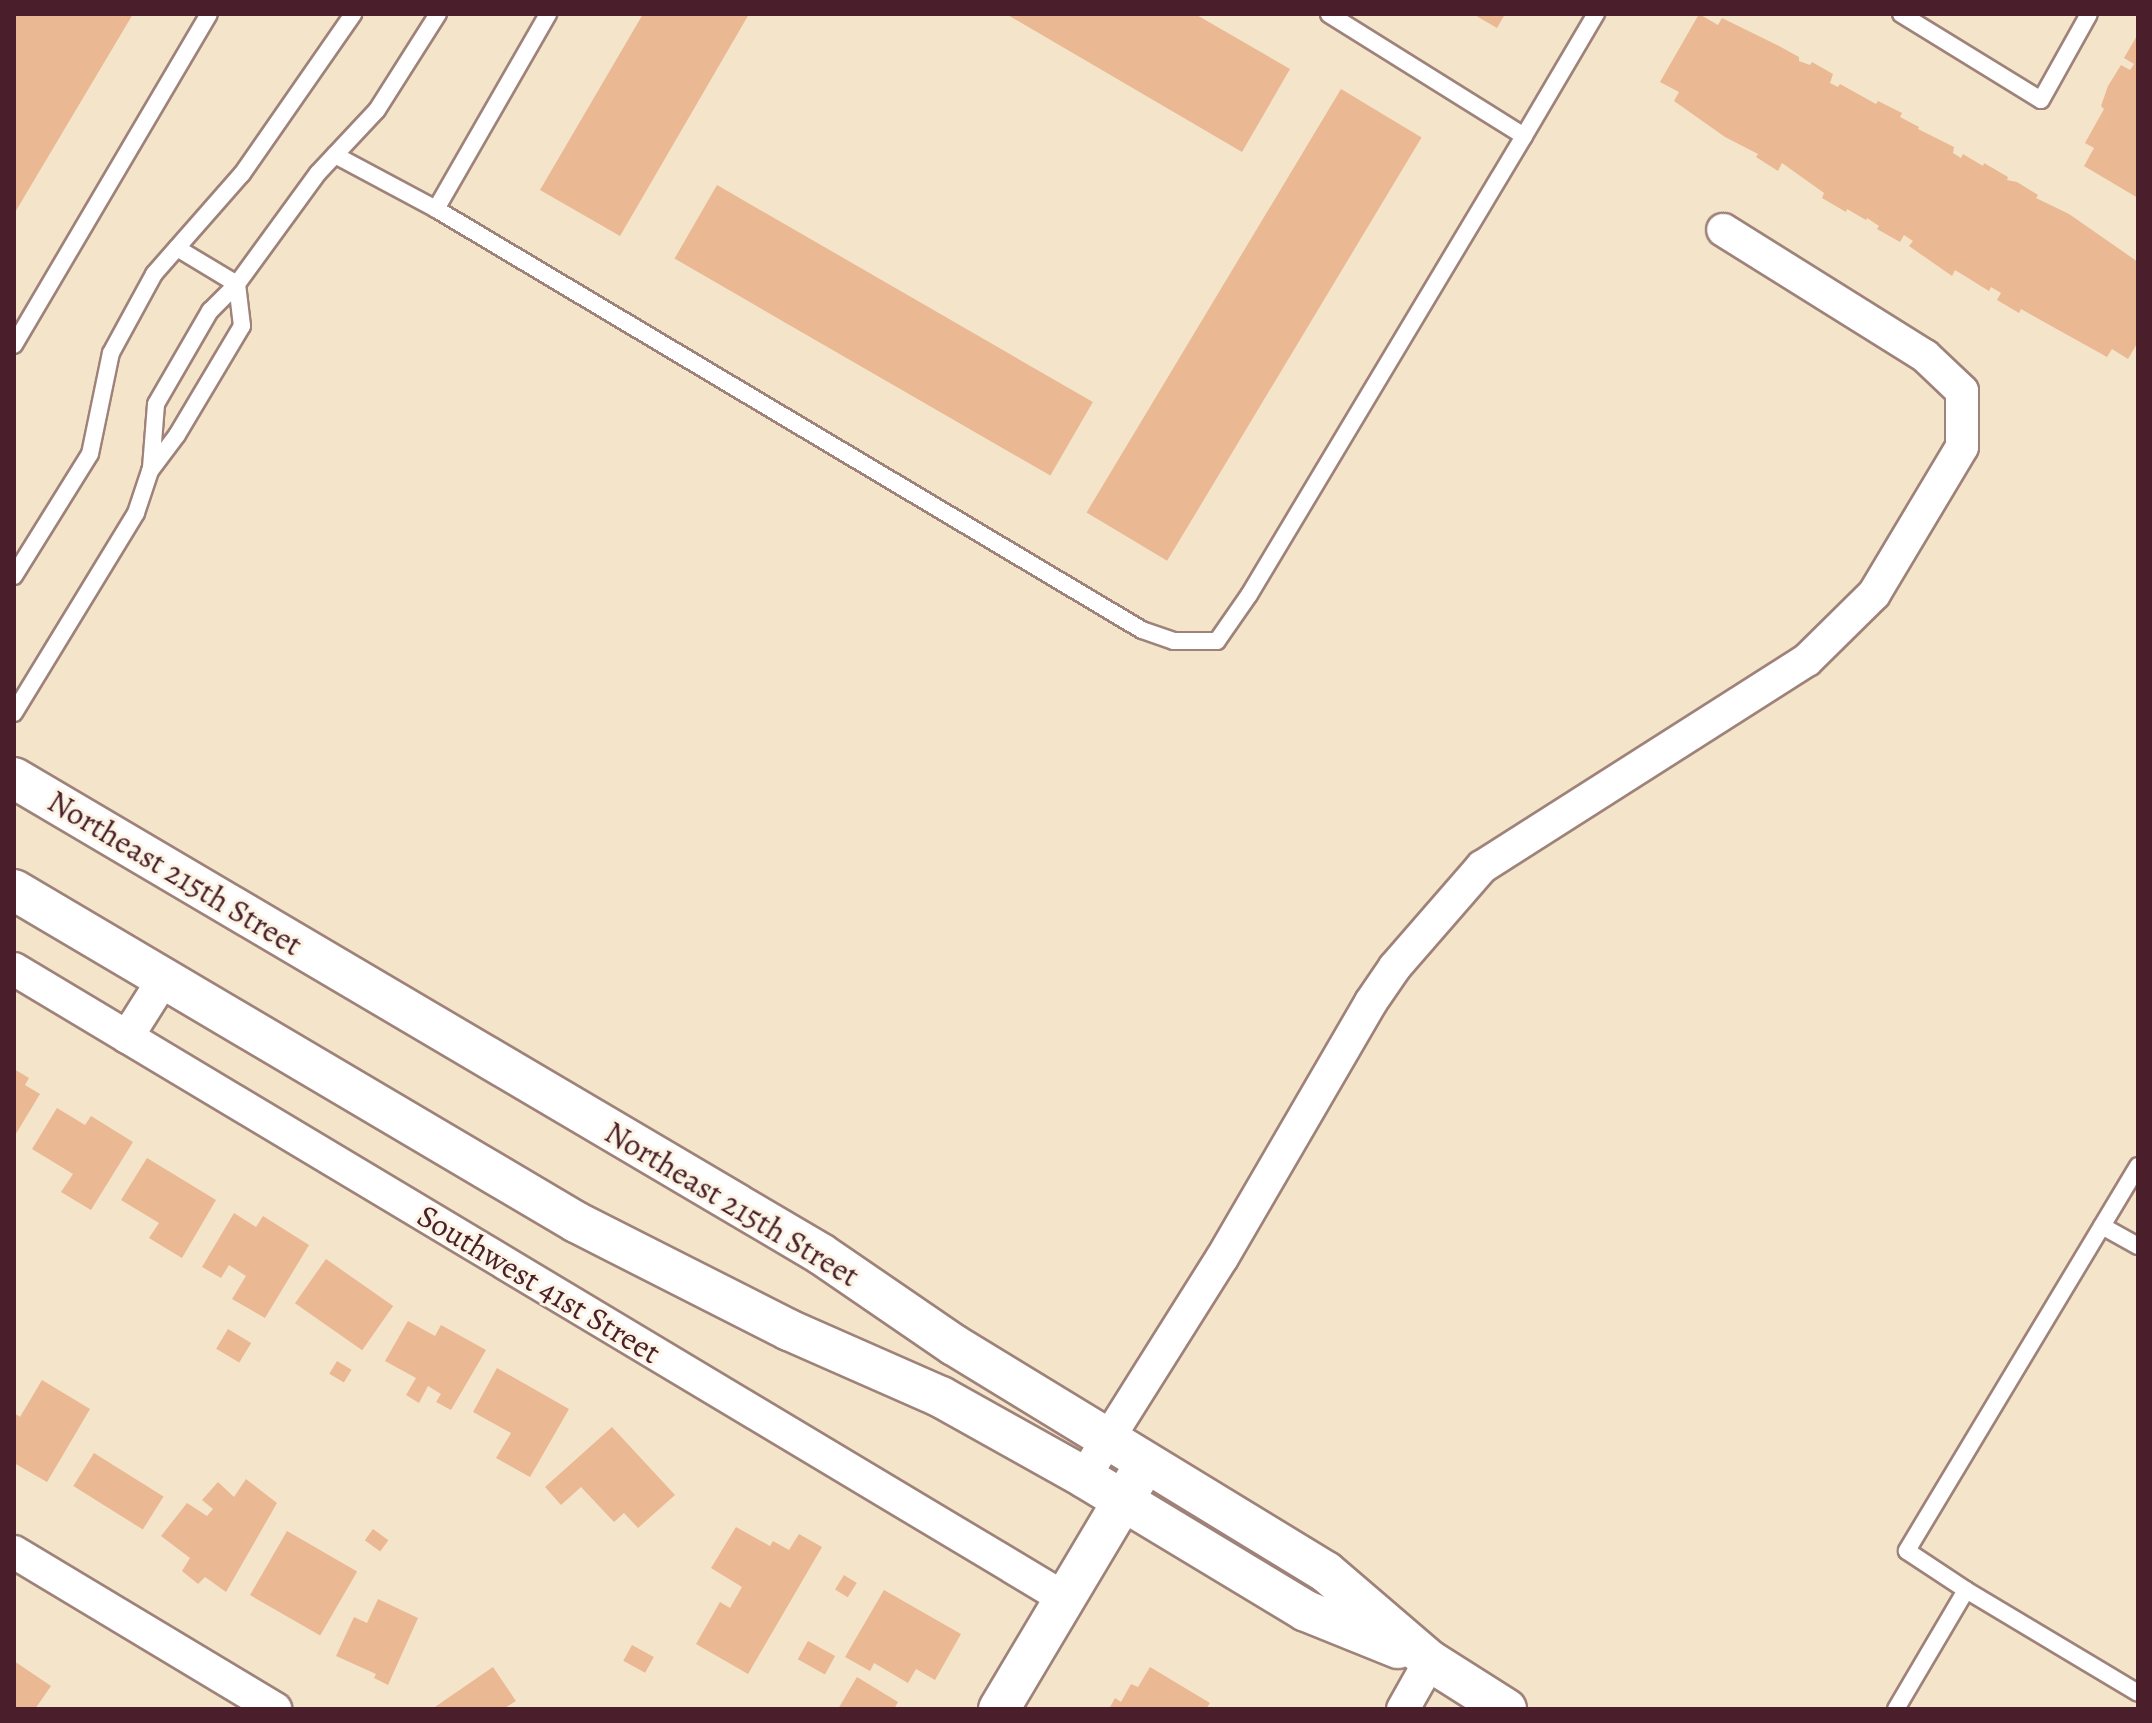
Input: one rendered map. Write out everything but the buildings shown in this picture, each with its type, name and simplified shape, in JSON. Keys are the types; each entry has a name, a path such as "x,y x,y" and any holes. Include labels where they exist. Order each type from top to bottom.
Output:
{"street":[{"path":"1084,1477 1222,1258 1371,1002 1395,967 1482,867 1807,660 1874,594 1962,447 1962,391 1925,356 1723,230"},
{"name":"Northeast 215th Street","path":"14,778 821,1254 954,1345 1326,1572 1430,1661 1466,1699 1506,1709"},
{"name":"Northeast 215th Street","path":"14,890 576,1222 789,1330 941,1397 1084,1477 1306,1611 1430,1661"},
{"name":"Southwest 41st Street","path":"14,969 1064,1598"},
{"path":"127,1037 163,980"},
{"path":"999,1709 1146,1462"},
{"path":"14,1552 275,1709"},
{"path":"1403,1709 1430,1661"}],"lane":[{"path":"14,345 209,14"},
{"path":"14,576 90,454 111,353 154,274 242,174 353,14"},
{"path":"14,713 136,513 150,471 156,404 210,311 237,284 335,155 377,110 438,14"},
{"path":"436,209 548,14"},
{"path":"1329,14 1524,136"},
{"path":"335,155 436,209 1142,630 1174,641 1217,641 1249,595 1596,14"},
{"path":"1904,15 2041,100 2089,14"},
{"path":"177,248 237,284"},
{"path":"150,471 177,435 242,326 237,284"},
{"path":"2138,1166 1907,1551 2138,1693"},
{"path":"2102,1226 2138,1246"},
{"path":"1896,1709 1966,1590"}]}
